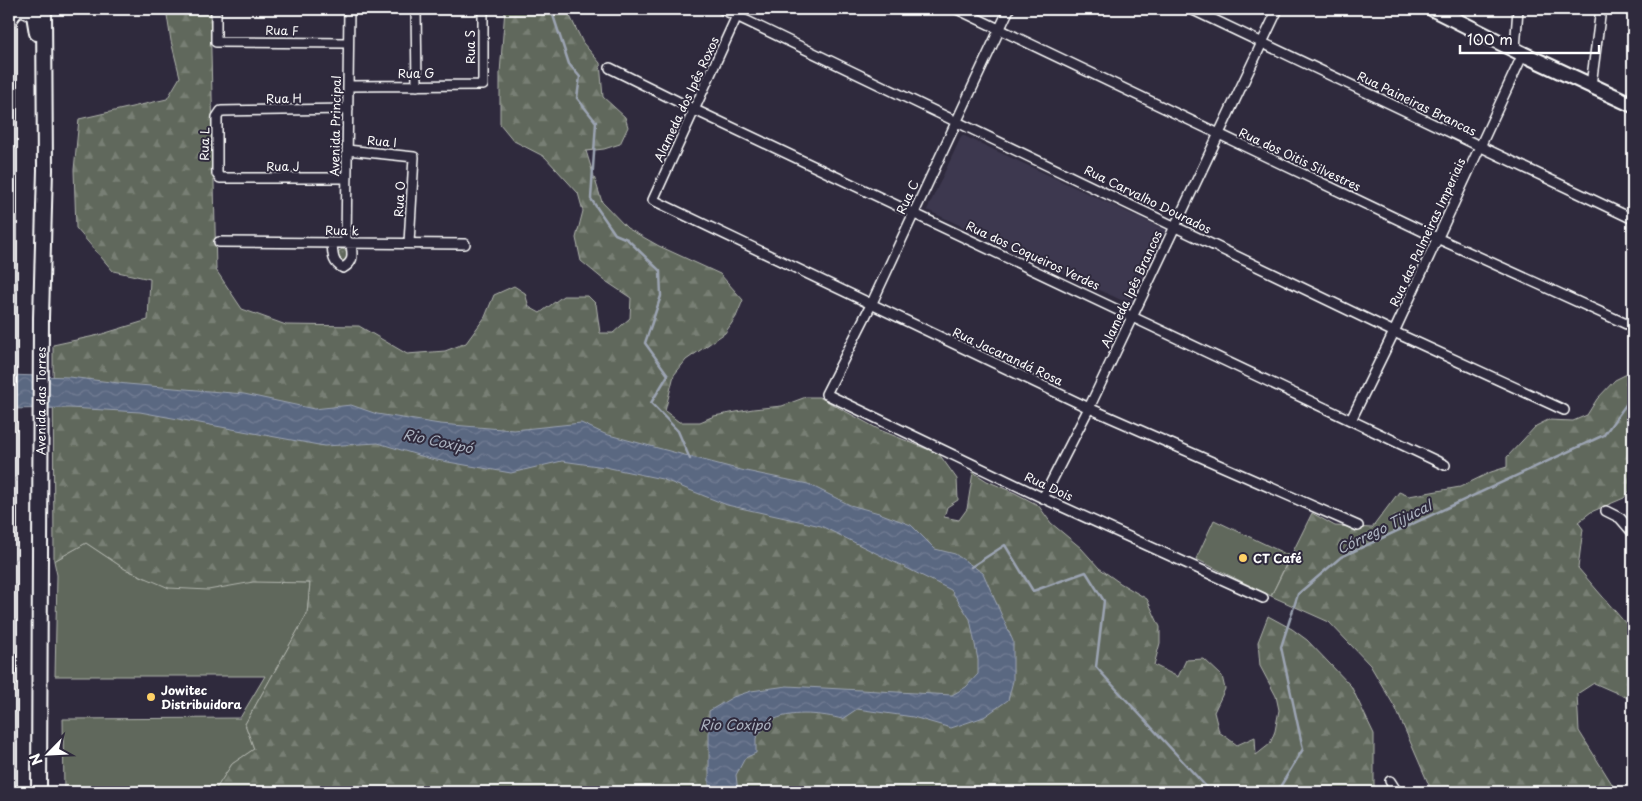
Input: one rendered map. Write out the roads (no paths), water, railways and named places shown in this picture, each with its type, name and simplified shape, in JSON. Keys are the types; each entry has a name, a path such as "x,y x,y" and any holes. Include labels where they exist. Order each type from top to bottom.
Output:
{"main road":[{"name":"Avenida das Torres","path":"39,792 41,318 45,170 44,9"},
{"path":"10,792 9,20 13,12 18,10 27,10 34,15 37,26 38,111 45,170"},
{"path":"1440,10 1519,51 1633,105"}],"street":[{"name":"Rua F","path":"216,9 216,42 348,43"},
{"name":"Avenida Principal","path":"332,243 334,260 337,265 343,268 350,264 352,260 349,243 347,178 349,9"},
{"path":"416,9 416,86"},
{"name":"Rua S","path":"483,9 483,85"},
{"name":"Rua Carvalho Dourados","path":"722,9 739,12 956,120 1394,332 1564,410"},
{"name":"Rua dos Oitis Silvestres","path":"958,9 1437,238 1633,327"},
{"name":"Rua C","path":"826,394 871,305 1008,9"},
{"name":"Rua Paineiras Brancas","path":"1191,9 1633,219"},
{"name":"Alameda Ipês Brancos","path":"1044,498 1089,408 1278,9"},
{"path":"1518,9 1519,51"},
{"path":"1591,85 1601,9"},
{"name":"Alameda dos Ipês Roxos","path":"653,200 739,12"},
{"name":"Rua das Palmeiras Imperiais","path":"1351,420 1480,147 1519,51"},
{"name":"Rua dos Coqueiros Verdes","path":"610,68 1444,465"},
{"name":"Rua G","path":"348,86 483,85"},
{"name":"Rua H","path":"221,111 348,109"},
{"name":"Rua L","path":"220,178 217,174 217,116 221,111"},
{"name":"Rua I","path":"347,150 414,157"},
{"name":"Rua O","path":"410,244 414,157"},
{"name":"Rua J","path":"220,178 347,178"},
{"name":"Rua Jacarandá Rosa","path":"653,200 1089,408 1358,526"},
{"name":"Rua k","path":"220,242 465,244"},
{"name":"Rua Dois","path":"826,394 1044,498 1263,598"},
{"path":"1606,511 1620,518 1633,533"},
{"path":"1390,781 1397,792"}],"water":[{"name":"Rio Coxipó","path":"9,375 69,377 244,394 314,409 351,405 377,414 440,424 514,430 581,423 605,434 741,470 808,484 850,505 911,525 935,549 955,554 983,573 1013,641 1013,681 1008,700 984,717 951,728 913,717 857,709 842,719 808,714 783,716 770,722 756,738 756,753 745,758 736,775 738,792 709,792 709,711 733,697 751,691 787,686 952,695 966,687 978,674 978,660 970,619 951,590 821,526 727,505 662,479 605,467 562,461 511,473 431,459 378,443 324,446 140,412 69,408 9,409"}],"waterway":[{"path":"551,9 569,64 580,77 577,98 596,122 591,199 615,234 627,239 660,271 661,296 645,343 668,375 651,403 678,431 690,459"},
{"name":"Córrego Tijucal","path":"1277,792 1303,749 1281,647 1298,594 1341,557 1604,435 1633,395"},
{"name":"Córrego Tijucal","path":"971,567 1005,545 1033,591 1086,572 1104,601 1096,667 1211,792"}],"place":[{"name":"CT Café","path":"1243,558"},
{"name":"Jowitec Distribuidora","path":"151,697"}]}
